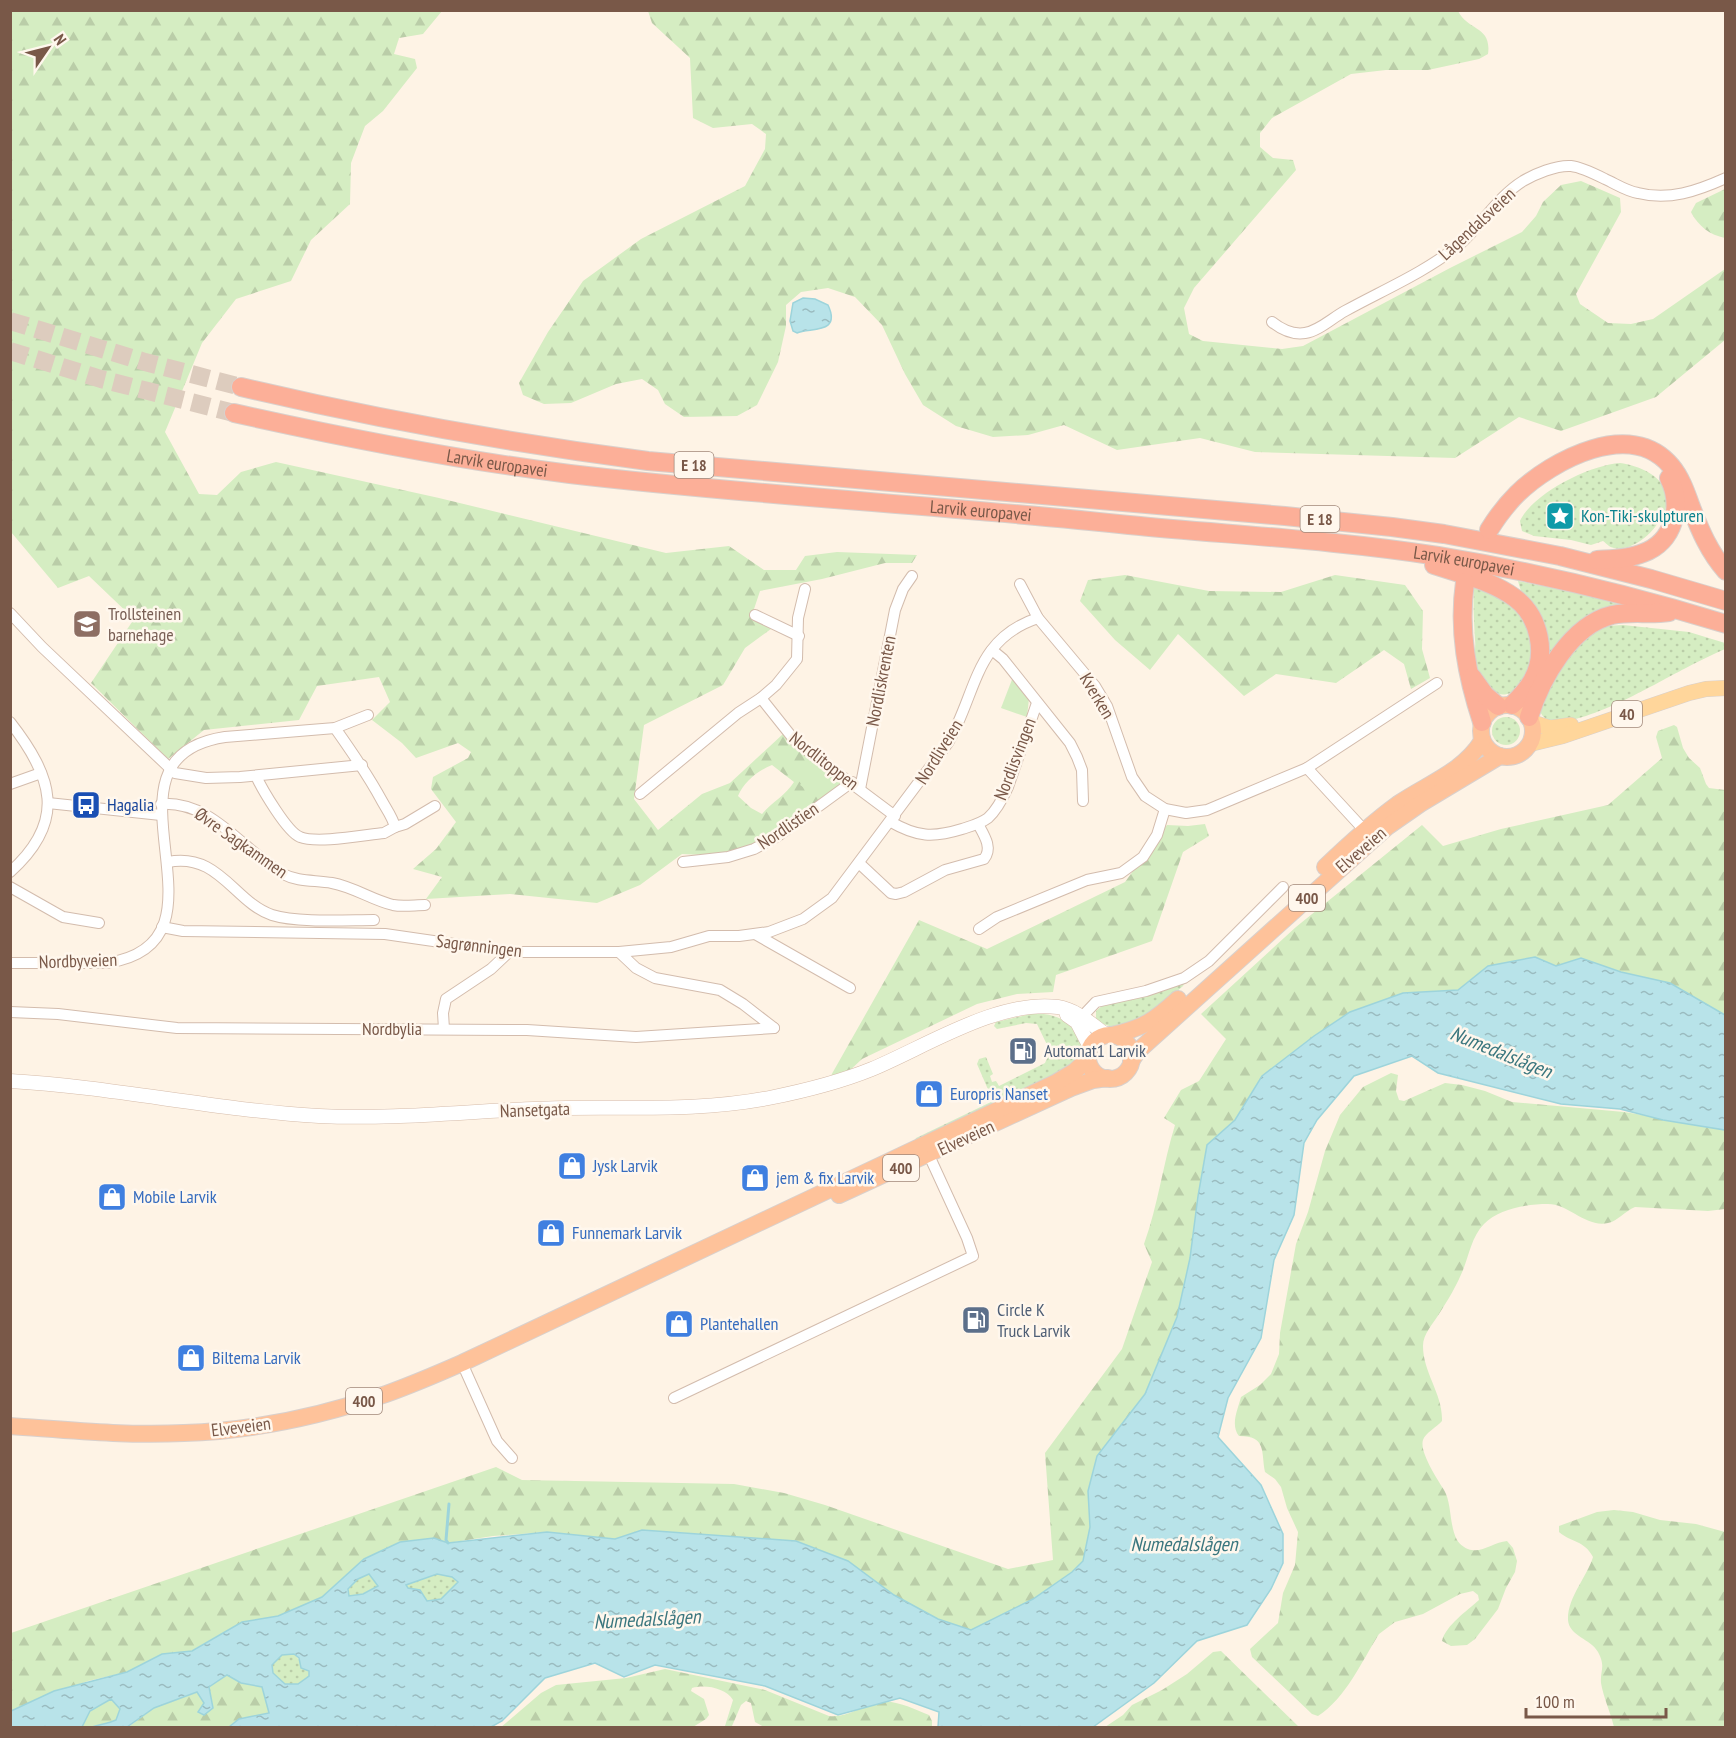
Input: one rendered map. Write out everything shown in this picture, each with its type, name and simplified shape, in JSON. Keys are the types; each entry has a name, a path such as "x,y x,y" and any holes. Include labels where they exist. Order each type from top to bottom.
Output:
{"highway":[{"name":"Larvik europavei","path":"241,387 382,419 567,451 736,470 1320,519 1444,534 1583,561 1725,601"},
{"name":"Larvik europavei","path":"234,413 382,445 568,473 731,490 1102,522 1436,556 1557,578 1681,610 1725,624"},
{"name":"E 18","path":"1489,530 1501,511 1528,484 1549,469 1593,447 1621,444 1644,448 1671,465 1681,482 1704,539 1725,571"},
{"name":"E 18","path":"1574,457 1613,452 1642,456 1664,471 1672,485 1676,501 1675,519 1672,526 1653,548 1635,556 1583,561"},
{"name":"E 18","path":"1393,550 1490,585 1515,598 1527,610 1538,631 1541,651 1539,663 1532,681 1505,706"},
{"path":"1465,582 1462,632 1473,693 1482,722 1482,741 1489,751 1500,756"},
{"name":"E 18","path":"1530,719 1535,697 1560,656 1573,639 1590,625 1600,619 1622,614 1657,614 1681,610"},
{"path":"1469,673 1485,695 1505,706 1521,709 1530,719 1533,737 1530,744"},
{"path":"1482,722 1488,712 1505,706"},
{"name":"Elveveien","path":"1109,1035 1140,1028 1157,1017 1365,831 1399,804 1463,765 1476,752 1482,741"},
{"name":"400","path":"1500,756 1514,757 1526,750 1530,744"},
{"name":"Elveveien","path":"1131,1061 1138,1051 1387,827 1427,799 1500,756"},
{"path":"1109,1035 1124,1040 1129,1046 1131,1061"},
{"name":"400","path":"1089,1053 1094,1041 1109,1035"},
{"path":"1089,1053 1095,1072 1108,1078"},
{"name":"Elveveien","path":"927,1150 1055,1083 1075,1071 1089,1053"},
{"name":"400","path":"1108,1078 1120,1076 1126,1071 1131,1061"},
{"name":"Elveveien","path":"10,1425 129,1434 185,1433 246,1428 308,1416 368,1400 462,1363 691,1256 745,1228 1071,1088 1093,1080 1108,1078"}],"main road":[{"name":"40","path":"1530,719 1550,728 1565,727 1688,685 1725,679"},
{"name":"40","path":"1530,744 1563,736 1689,693 1725,688"},
{"name":"Nansetgata","path":"10,1081 83,1087 245,1109 320,1116 403,1117 564,1108 687,1108 766,1098 834,1082 873,1069 972,1023 1008,1012 1045,1007 1079,1019 1109,1035"},
{"path":"1079,1019 1089,1053"}],"street":[{"name":"Lågendalsveien","path":"1272,322 1282,330 1293,333 1314,330 1366,299 1431,266 1460,244 1500,199 1523,180 1549,170 1570,166 1625,189 1656,196 1680,195 1699,190 1725,178"},
{"name":"Nordliskrenten","path":"856,786 895,610 903,589 912,576"},
{"name":"Kverken","path":"1020,584 1038,618 1089,679 1107,706 1132,777 1145,795 1165,809"},
{"path":"640,794 738,713 761,698 783,677 797,659 798,618 806,589"},
{"path":"10,613 42,647 171,769 181,775 206,778 256,776 362,765"},
{"path":"755,615 799,636"},
{"name":"Nordliveien","path":"619,952 671,947 709,936 769,932 803,920 832,898 860,864 948,743 963,714 976,674 992,650 1014,627 1038,618"},
{"name":"Nordlisvingen","path":"992,650 1003,659 1070,743 1082,770 1083,801"},
{"path":"979,929 997,916 1077,884 1121,873 1143,857 1157,835 1165,809 1186,813 1207,810 1307,768 1437,683"},
{"name":"Nordlitoppen","path":"761,698 796,742 856,786 893,819"},
{"name":"Nordlisvingen","path":"893,819 922,835 946,834 978,824 987,818 1003,798 1037,703"},
{"name":"Nordbyveien","path":"10,963 107,963 122,961 150,945 162,927 169,900 168,862 161,810 162,792 171,769 190,748 211,740 335,728 368,715"},
{"path":"10,722 24,739 41,772 48,792 47,819 41,836 31,851 10,872"},
{"path":"335,728 362,765 395,827"},
{"path":"1307,768 1365,831"},
{"path":"10,784 41,772"},
{"path":"256,776 291,831 299,837 313,840 384,833 405,824 435,806"},
{"name":"Nordlistien","path":"683,862 728,857 754,849 856,786"},
{"path":"48,803 161,810"},
{"name":"Øvre Sagkammen","path":"161,810 172,803 191,807 212,818 281,873 295,879 349,886 393,905 425,904"},
{"path":"860,864 891,893 904,892 945,870 984,859 989,848 978,824"},
{"path":"168,862 191,861 212,870 270,914 288,918 375,920"},
{"path":"10,887 63,917 99,923"},
{"path":"1079,1019 1095,1002 1146,991 1184,978 1195,971 1209,961 1283,887"},
{"name":"Sagrønningen","path":"162,927 183,931 385,934 509,952 619,952"},
{"path":"755,934 850,988"},
{"path":"444,1029 443,1013 446,999 491,969 509,952"},
{"name":"Nordbylia","path":"10,1012 58,1014 177,1028 527,1030 636,1037 774,1028 720,990 655,978 636,968 619,952"},
{"path":"674,1398 973,1256 927,1150"},
{"path":"462,1363 497,1441 512,1458"}],"green space":[{"path":"10,11 442,11 423,34 399,38 394,54 415,59 417,68 383,111 365,126 351,163 350,204 311,240 291,281 236,299 202,343 165,432 199,494 217,495 241,472 276,462 439,498 666,553 729,546 764,570 796,570 805,556 837,552 917,555 912,563 885,563 822,579 760,591 752,615 771,629 745,648 723,685 644,725 634,799 658,830 702,794 730,783 783,734 847,783 761,845 725,856 682,854 640,885 597,903 510,894 426,899 442,877 413,869 436,849 456,822 431,789 433,777 468,758 471,752 458,743 416,758 402,743 372,720 390,702 379,677 317,686 299,720 204,730 168,759 91,683 134,619 89,576 58,588 11,532","holes":["772,765 794,782 762,814 738,796 752,777"]},
{"path":"648,11 1458,11 1467,22 1483,33 1488,45 1488,54 1479,59 1428,70 1386,70 1351,74 1272,118 1260,133 1260,147 1273,158 1293,160 1296,170 1194,288 1184,308 1189,334 1203,341 1282,349 1303,346 1522,232 1536,216 1543,202 1561,185 1581,181 1620,198 1621,212 1576,294 1580,304 1608,323 1631,324 1653,319 1725,269 1725,340 1656,397 1561,431 1519,417 1455,458 1255,452 1200,438 1117,450 1064,425 1028,435 993,437 956,426 923,405 905,374 882,325 855,297 828,288 801,292 786,305 786,326 778,362 757,405 737,416 684,417 665,404 658,390 642,379 616,384 571,403 544,404 523,395 519,383 548,332 583,281 641,239 745,186 765,149 766,134 752,124 713,128 693,118 690,58 652,23"},
{"path":"1725,189 1725,238 1705,229 1691,212 1696,203"},
{"path":"1620,463 1643,469 1657,478 1666,491 1666,508 1662,517 1649,534 1641,540 1632,546 1614,548 1603,541 1591,545 1571,540 1534,536 1522,531 1520,521 1537,500 1549,491 1594,469"},
{"path":"1125,575 1209,591 1281,592 1335,575 1405,585 1423,611 1422,649 1430,678 1411,689 1404,664 1384,650 1336,683 1276,674 1244,696 1178,634 1150,670 1115,640 1080,601 1088,580"},
{"path":"1518,581 1592,596 1622,605 1545,673"},
{"path":"1474,585 1501,598 1519,611 1531,631 1532,652 1525,679 1512,692 1504,695 1497,693 1485,683 1477,667"},
{"path":"1623,625 1689,632 1725,643 1725,649 1609,707 1565,721 1549,720 1540,711 1553,680 1584,637 1605,626"},
{"path":"1013,677 1029,698 1027,717 1001,708"},
{"path":"1506,717 1516,721 1520,731 1516,741 1506,745 1496,741 1492,731 1496,721"},
{"path":"1674,725 1677,727 1683,748 1689,758 1700,768 1709,788 1725,790 1725,1015 1710,1007 1581,958 1556,966 1535,957 1488,966 1458,990 1403,993 1350,1012 1262,1076 1235,1120 1207,1145 1190,1258 1177,1317 1145,1394 1097,1456 1088,1491 1090,1527 1083,1561 1072,1572 1033,1599 971,1630 938,1619 894,1595 848,1561 796,1541 643,1530 615,1539 547,1532 493,1536 448,1543 434,1538 400,1543 364,1559 322,1597 278,1616 242,1622 191,1651 162,1654 127,1672 88,1681 11,1711 11,1633 496,1467 522,1480 734,1484 784,1493 825,1505 1008,1569 1053,1560 1045,1453 1122,1349 1152,1262 1144,1244 1175,1125 1164,1118 1181,1090 1199,1081 1226,1039 1201,1014 1296,927 1422,825 1443,846 1501,829 1608,805 1662,758 1656,737 1658,731"},
{"path":"817,762 847,783 823,801 800,785"},
{"path":"1205,824 1209,836 1183,852 1152,941 1056,975 1053,992 1017,994 977,1004 862,1059 847,1073 829,1079 919,920 987,949 1125,882 1167,825"},
{"path":"1183,983 1183,986 1154,1011 1130,1024 1106,1025 1096,1019 1096,1011 1103,1005 1143,997"},
{"path":"1031,1014 1046,1014 1060,1018 1071,1026 1079,1039 1082,1051 1070,1069 914,1142 916,1138 993,1101 977,1064 979,1059 986,1057 993,1074 990,1076 992,1082 996,1081 999,1086 1045,1063 1050,1051 1037,1024 1026,1023 997,1029 994,1026 996,1022"},
{"path":"1391,1073 1398,1075 1396,1091 1399,1100 1404,1101 1445,1083 1485,1091 1512,1102 1624,1112 1725,1128 1725,1209 1708,1211 1635,1207 1612,1222 1600,1224 1556,1205 1540,1204 1505,1211 1484,1224 1474,1240 1458,1281 1423,1342 1426,1365 1439,1402 1442,1421 1426,1435 1423,1445 1430,1466 1447,1495 1454,1534 1458,1542 1468,1549 1476,1550 1507,1541 1513,1548 1517,1561 1515,1572 1498,1609 1475,1639 1467,1645 1451,1646 1442,1641 1452,1624 1479,1600 1478,1595 1473,1591 1460,1594 1423,1614 1395,1622 1379,1634 1345,1689 1318,1716 1312,1714 1252,1657 1250,1649 1278,1623 1283,1593 1295,1565 1298,1532 1287,1508 1281,1487 1265,1472 1261,1446 1254,1439 1239,1436 1235,1422 1241,1397 1260,1385 1271,1374 1279,1354 1280,1333 1296,1244 1308,1212 1325,1151 1340,1115 1363,1087"},
{"path":"1614,1510 1633,1512 1660,1520 1696,1524 1725,1532 1725,1727 1614,1727 1603,1694 1602,1665 1598,1652 1572,1630 1568,1620 1574,1596 1593,1557 1586,1547 1559,1532 1559,1526 1597,1512"},
{"path":"369,1574 379,1585 363,1594 348,1596 348,1590 357,1579"},
{"path":"437,1574 453,1577 458,1583 441,1599 427,1601 420,1590 408,1588 406,1584"},
{"path":"1221,1651 1299,1727 1105,1727 1123,1715 1132,1705 1187,1674 1213,1652"},
{"path":"294,1654 309,1671 309,1676 298,1684 285,1684 273,1673 272,1665 282,1655"},
{"path":"665,1669 765,1690 829,1716 848,1714 878,1702 898,1703 929,1715 932,1728 764,1727 755,1722 751,1703 746,1701 741,1705 732,1726 727,1727 725,1726 733,1700 725,1692 703,1686 692,1688 691,1691 704,1699 709,1715 693,1727 500,1728 541,1693 556,1685 626,1678"},
{"path":"227,1675 241,1683 262,1687 269,1713 239,1719 229,1727 127,1728 154,1708 198,1692 205,1703 213,1707 209,1687"},
{"path":"111,1699 120,1709 116,1720 106,1725 82,1727 90,1711"}],"water":[{"path":"803,298 815,299 828,305 831,321 828,325 797,333 793,331 790,321 793,303"},
{"name":"Numedalslågen","path":"1535,957 1556,966 1581,958 1621,972 1670,983 1725,1015 1725,1130 1663,1120 1620,1109 1561,1104 1438,1073 1412,1056 1354,1076 1317,1120 1304,1143 1294,1215 1274,1260 1261,1338 1228,1398 1218,1437 1261,1485 1283,1534 1283,1563 1271,1589 1247,1625 1197,1641 1154,1683 1093,1727 938,1727 939,1712 900,1698 838,1715 765,1686 655,1665 624,1677 595,1663 545,1678 502,1721 491,1727 229,1727 239,1719 269,1713 262,1687 241,1683 227,1675 209,1687 213,1708 204,1715 198,1712 204,1703 197,1692 154,1708 127,1727 92,1727 116,1720 120,1709 111,1699 90,1711 82,1727 11,1727 11,1711 54,1691 127,1672 162,1654 192,1651 242,1622 278,1616 322,1597 364,1559 400,1542 434,1538 448,1543 547,1532 615,1539 642,1530 796,1541 848,1561 894,1595 938,1619 971,1630 1033,1599 1072,1572 1083,1561 1090,1527 1088,1491 1097,1456 1145,1394 1177,1317 1190,1258 1207,1145 1235,1120 1262,1076 1350,1012 1403,993 1458,990 1488,966","holes":["369,1574 378,1586 363,1594 349,1596 348,1589 358,1579","437,1574 452,1577 458,1582 441,1599 427,1601 420,1590 408,1588 406,1585","294,1654 299,1658 301,1668 309,1671 309,1676 298,1684 285,1684 273,1673 272,1665 282,1655"]}],"waterway":[{"path":"448,1543 446,1540 449,1504"}],"tunnel":[{"path":"10,321 145,362 241,387"},
{"path":"10,351 101,379 234,413"}],"place":[{"name":"Kon-Tiki-skulpturen","path":"1560,516"},
{"name":"Trollsteinen barnehage","path":"87,624"},
{"name":"Hagalia","path":"86,805"},
{"name":"Automat1 Larvik","path":"1023,1051"},
{"name":"Europris Nanset","path":"929,1094"},
{"name":"Jysk Larvik","path":"572,1166"},
{"name":"jem & fix Larvik","path":"755,1178"},
{"name":"Mobile Larvik","path":"112,1197"},
{"name":"Funnemark Larvik","path":"551,1233"},
{"name":"Circle K Truck Larvik","path":"976,1320"},
{"name":"Plantehallen","path":"679,1324"},
{"name":"Biltema Larvik","path":"191,1358"}]}
